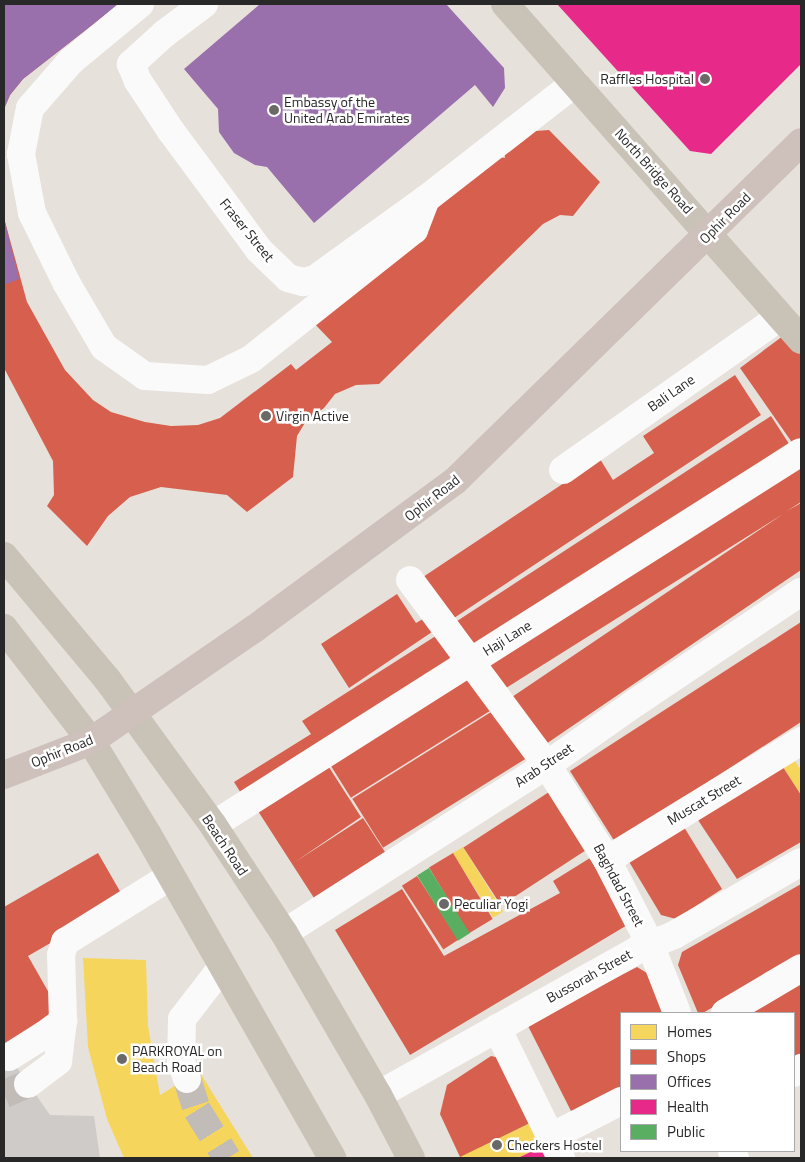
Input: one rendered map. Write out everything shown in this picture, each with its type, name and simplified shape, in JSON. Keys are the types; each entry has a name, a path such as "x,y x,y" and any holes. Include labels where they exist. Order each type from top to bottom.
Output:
{"highway":[{"name":"Ophir Road","path":"4,775 91,741 254,629 455,481 801,142"}],"main road":[{"name":"North Bridge Road","path":"505,4 710,233 801,340"},
{"name":"Beach Road","path":"4,556 133,712 213,825 284,933 378,1095 410,1158"},
{"path":"4,628 91,741 171,876 332,1158"}],"street":[{"path":"140,4 71,61 30,108 21,154 32,213 67,284 104,346 145,376 208,380 251,359 286,334 414,230 424,205"},
{"name":"Fraser Street","path":"204,4 164,34 131,64 138,81 171,131 259,250 288,278 303,282 315,279 424,205 576,83"},
{"name":"Bali Lane","path":"563,470 780,317"},
{"name":"Haji Lane","path":"213,825 801,452"},
{"name":"Baghdad Street","path":"410,580 547,765 607,860 650,944 677,1012"},
{"name":"Arab Street","path":"284,933 547,765 635,703 800,595"},
{"name":"Muscat Street","path":"607,860 801,741"},
{"name":"Bussorah Street","path":"378,1095 650,944 674,935 801,862"},
{"path":"28,1084 58,1061 63,1020 61,954 65,942 171,876"},
{"path":"187,1079 181,1062 182,1019 222,967"},
{"path":"727,1012 801,968"},
{"path":"9,1057 44,1035 63,1020"},
{"path":"498,1028 556,1148 620,1102"}],"building: Homes":[{"path":"792,757 801,770 801,795 781,764"},
{"path":"463,847 503,911 493,918 453,853"},
{"name":"PARKROYAL on Beach Road","path":"83,958 146,960 148,1026 160,1095 199,1071 253,1158 124,1158 107,1119 88,1047"},
{"path":"534,1121 545,1145 518,1158 457,1158"}],"building: Shops":[{"path":"4,4 119,4 23,79 10,95 4,109"},
{"path":"549,130 600,182 573,216 560,215 543,224 379,384 356,385 335,394 324,408 306,421 297,436 293,477 247,512 227,495 161,487 130,497 108,516 87,546 47,506 54,495 53,461 4,368 4,218 27,302 65,370 93,400 111,412 145,422 171,426 198,425 220,418 291,364 296,370 332,342 311,320 387,238 494,156 505,158 504,148 522,132"},
{"path":"787,333 801,352 801,449 798,451 740,368"},
{"path":"735,375 761,415 448,622 420,579 600,459 613,480 654,453 643,436"},
{"path":"771,416 795,453 475,654 454,623"},
{"path":"801,462 801,502 787,511 801,503 801,570 543,746 509,699 783,514 503,690 485,660"},
{"path":"397,594 416,623 423,619 432,632 349,688 321,644"},
{"path":"801,622 801,722 615,842 570,771"},
{"path":"442,632 462,662 244,798 234,782 311,734 302,721"},
{"path":"472,669 496,707 351,798 327,760"},
{"path":"499,707 530,756 383,848 352,799"},
{"path":"325,761 361,817 295,862 363,818 385,852 314,898 256,808"},
{"path":"781,764 801,795 801,842 737,879 694,814"},
{"path":"549,792 587,850 501,905 463,848"},
{"path":"684,827 722,889 676,919 661,915 628,860"},
{"path":"98,853 125,900 28,956 61,1014 4,1047 4,907"},
{"path":"453,853 493,919 469,933 429,867"},
{"path":"590,858 629,924 410,1055 335,930 402,889 444,956 560,893 553,881"},
{"path":"417,876 458,940 443,950 402,886"},
{"path":"801,884 801,955 705,1012 698,1012 678,965 682,952"},
{"path":"637,967 652,976 666,1012 620,1012 620,1090 573,1115 527,1024"},
{"path":"801,980 801,1053 795,1056 795,1012 743,1012"},
{"path":"491,1056 505,1059 534,1121 460,1157 440,1114 447,1085"}],"building: Offices":[{"path":"4,4 119,4 23,79 10,95 4,109"},
{"path":"260,4 446,4 504,68 505,88 493,107 475,85 314,223 267,167 255,165 234,153 219,132 218,109 184,69"},
{"path":"4,218 19,279 4,285"}],"building: Health":[{"name":"Raffles Hospital","path":"557,4 801,4 801,64 711,154 690,151"},
{"path":"545,1145 551,1158 518,1158"}],"building: Public":[{"name":"Peculiar Yogi","path":"429,868 470,933 458,941 417,875"}],"building: Other":[{"path":"4,1049 50,1115 94,1116 100,1158 4,1158"}],"tunnel":[{"path":"187,1079 197,1110 227,1158"},
{"path":"4,1094 28,1084"}],"place":[{"name":"Raffles Hospital","path":"705,79"},
{"name":"Embassy of the United Arab Emirates","path":"274,110"},
{"name":"Virgin Active","path":"266,416"},
{"name":"Peculiar Yogi","path":"444,904"},
{"name":"PARKROYAL on Beach Road","path":"122,1059"},
{"name":"Checkers Hostel","path":"497,1145"}]}
